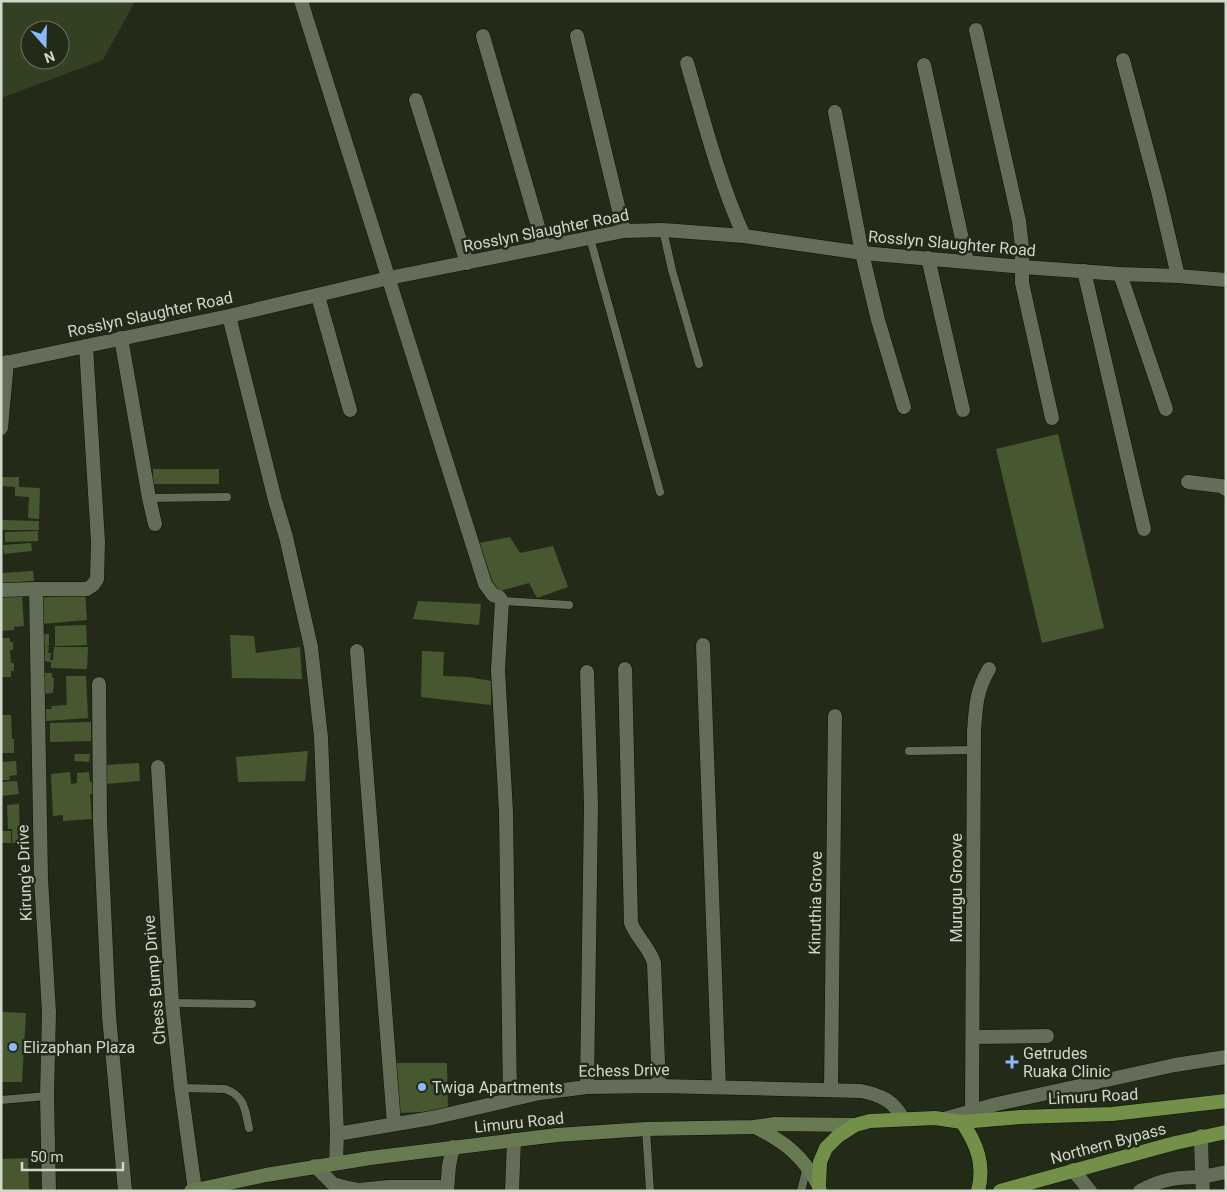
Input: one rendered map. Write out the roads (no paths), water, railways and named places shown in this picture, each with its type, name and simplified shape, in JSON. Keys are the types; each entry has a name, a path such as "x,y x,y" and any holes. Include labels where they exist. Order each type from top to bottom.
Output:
{"highway":[{"name":"Limuru Road","path":"962,1122 1021,1117 1112,1114 1226,1101"},
{"path":"820,1188 820,1162 826,1148 838,1136 855,1125 903,1119 944,1119 962,1122 976,1146 981,1163 982,1178 978,1191"},
{"name":"Northern Bypass","path":"1000,1191 1201,1136 1226,1132"}],"main road":[{"name":"Limuru Road","path":"192,1190 315,1166 514,1140 646,1129 754,1127 774,1124 855,1125"},
{"path":"754,1127 777,1138 793,1151 807,1167 820,1188"}],"street":[{"path":"300,1 485,584 493,595 499,597 502,601 498,670 506,812 505,856 510,1099"},
{"path":"976,30 1019,222 1023,267 1022,283 1052,418"},
{"path":"483,36 544,247"},
{"path":"577,36 624,231"},
{"path":"1123,60 1158,191 1178,276"},
{"path":"687,63 714,156 744,236"},
{"path":"924,65 967,262"},
{"path":"416,100 467,262"},
{"path":"835,112 862,252 878,320 904,407"},
{"name":"Rosslyn Slaughter Road","path":"4,363 229,316 389,278 624,231 663,230 744,236 862,252 967,262 1226,280"},
{"path":"928,258 963,410"},
{"path":"1084,271 1144,529"},
{"path":"1120,274 1166,409"},
{"path":"318,296 350,410"},
{"path":"229,316 286,537 311,647 321,737 337,1134 336,1163"},
{"path":"121,338 155,524"},
{"path":"1,590 87,589 93,585 97,578 98,542 86,346"},
{"path":"1,428 4,363"},
{"path":"1188,482 1221,486 1226,490"},
{"name":"Kirung'e Drive","path":"36,590 41,879 49,1012 47,1096 49,1191"},
{"path":"703,646 719,1087"},
{"path":"357,651 394,1124"},
{"path":"625,669 630,923 654,962 658,1086"},
{"name":"Murugu Groove","path":"972,1111 974,750 976,707 980,685 989,669"},
{"path":"587,672 591,805 587,1087"},
{"path":"99,684 100,820 108,1016 125,1191"},
{"name":"Kinuthia Grove","path":"831,1089 834,716"},
{"name":"Chess Bump Drive","path":"158,766 172,1003 192,1190"},
{"path":"973,1037 1047,1036"},
{"path":"944,1119 997,1104 1175,1065 1226,1057"},
{"name":"Echess Drive","path":"337,1134 432,1118 540,1093 587,1087 658,1086 861,1091 877,1094 890,1101 903,1119"},
{"path":"1201,1136 1203,1184"},
{"path":"512,1191 514,1140"},
{"path":"315,1166 333,1184 359,1190 447,1189 454,1148"},
{"path":"1073,1170 1090,1191"},
{"path":"1140,1191 1156,1182 1180,1177 1203,1184 1226,1172"}],"lane":[{"path":"663,230 672,270 699,364"},
{"path":"590,238 660,492"},
{"path":"149,498 227,497"},
{"path":"502,601 570,605"},
{"path":"909,751 974,750"},
{"path":"172,1003 252,1004"},
{"path":"181,1088 225,1089 232,1092 243,1103 249,1128"},
{"path":"1,1100 47,1096"},
{"path":"646,1129 650,1191"},
{"path":"800,1191 807,1167"}],"place":[{"name":"Elizaphan Plaza","path":"13,1047"},
{"name":"Getrudes Ruaka Clinic","path":"1012,1062"},
{"name":"Twiga Apartments","path":"422,1087"}]}
